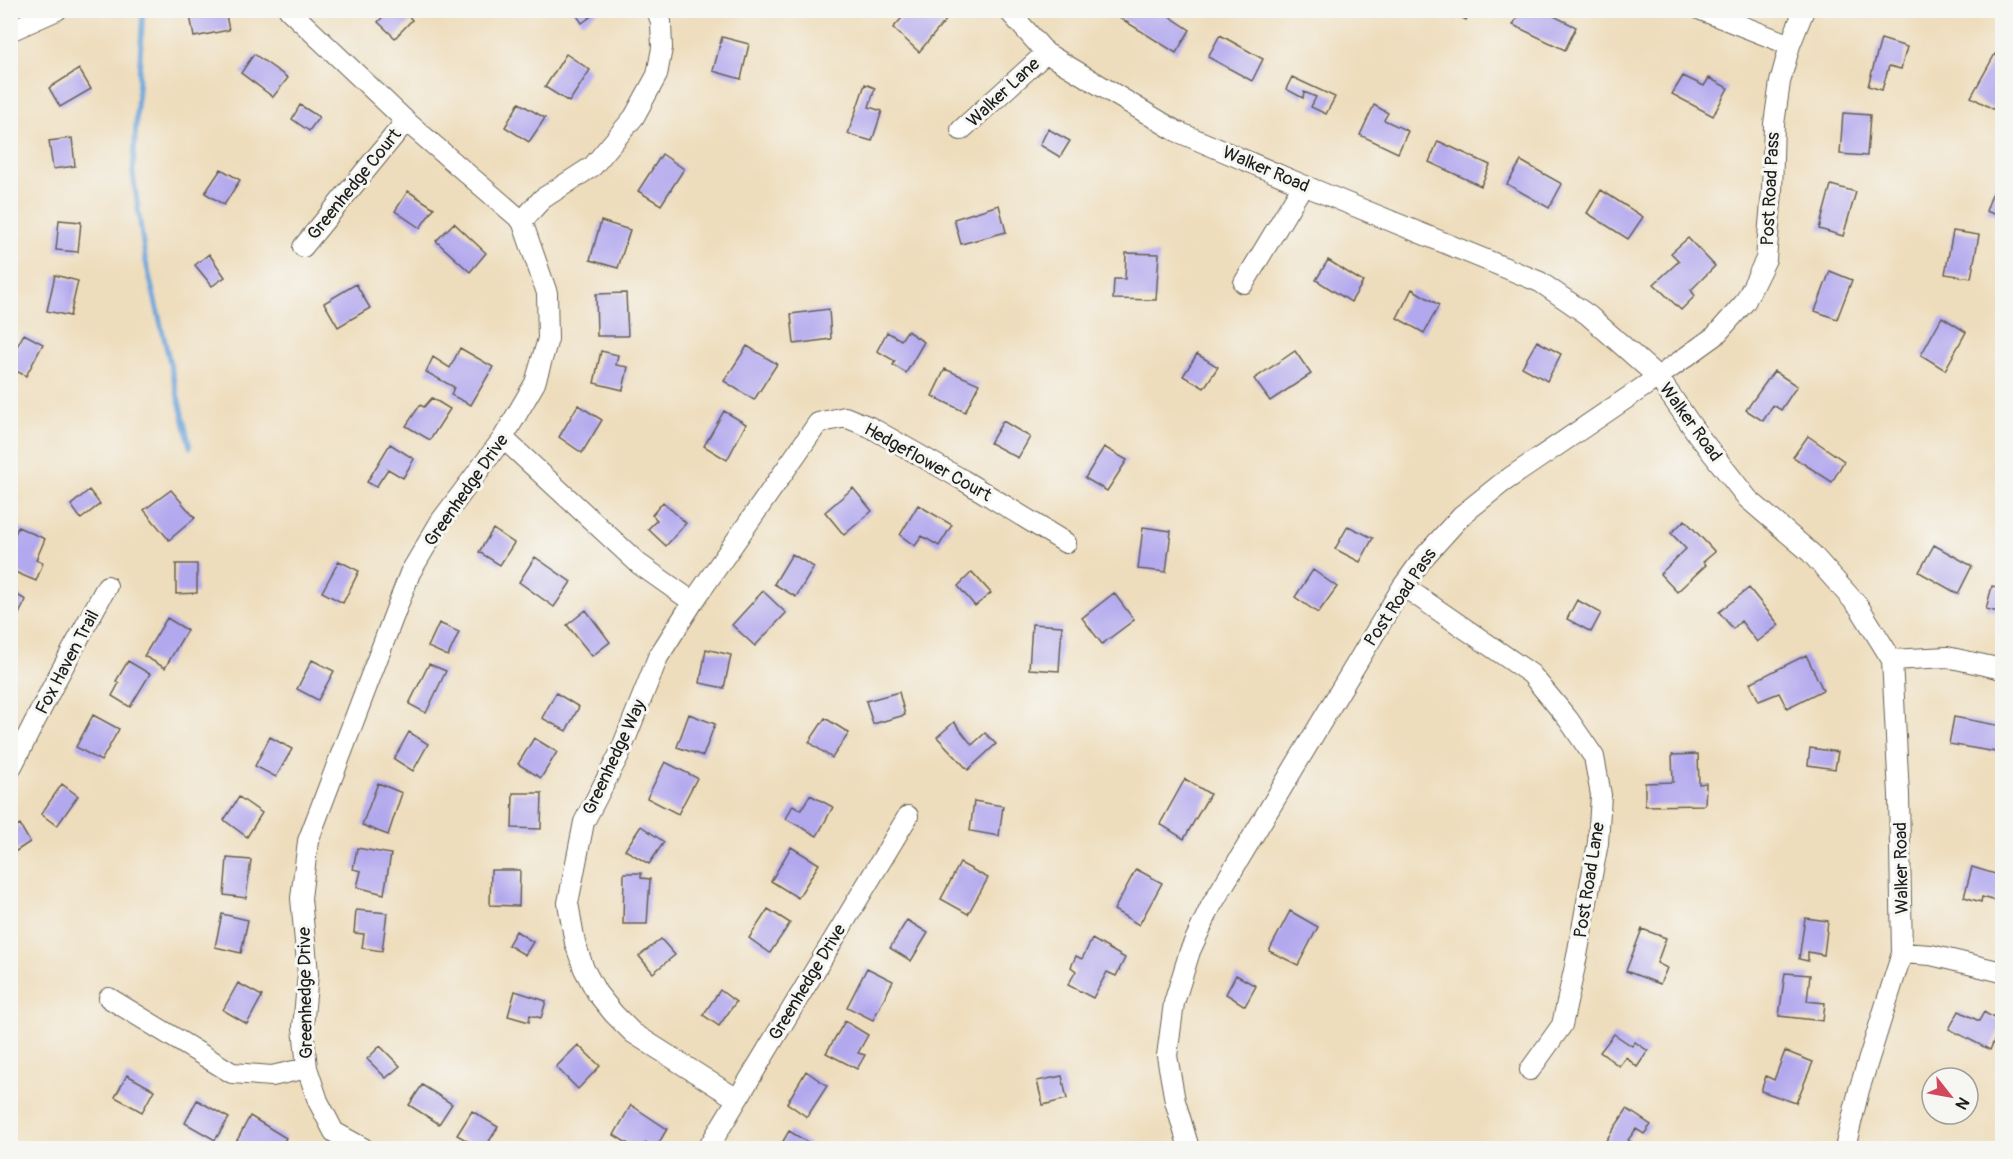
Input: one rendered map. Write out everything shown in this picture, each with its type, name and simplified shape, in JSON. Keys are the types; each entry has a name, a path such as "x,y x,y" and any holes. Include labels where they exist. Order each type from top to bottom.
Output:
{"street":[{"path":"10,31 57,10"},
{"path":"289,10 406,121 522,221 542,199 593,166 634,117 657,75 662,48 657,10"},
{"name":"Walker Road","path":"1008,10 1046,53 1176,131 1540,282 1588,315 1658,377 1698,435 1748,499 1811,553 1859,608 1892,660 1899,795 1902,953 1859,1089 1845,1149"},
{"path":"1701,10 1790,45"},
{"name":"Post Road Pass","path":"1189,1149 1175,1101 1167,1056 1173,1003 1190,951 1211,906 1403,586 1424,557 1462,515 1502,483 1715,336 1744,302 1766,259 1772,192 1774,124 1780,82 1790,45 1804,10"},
{"name":"Walker Lane","path":"961,130 1046,53"},
{"name":"Greenhedge Court","path":"303,248 406,121"},
{"path":"1244,283 1303,185"},
{"name":"Greenhedge Drive","path":"363,1149 334,1132 318,1101 306,1068 303,1027 308,975 301,898 308,841 410,573 440,522 504,438 535,383 548,339 547,293 522,221"},
{"name":"Hedgeflower Court","path":"693,602 818,423 845,417 870,427 942,468 1066,543"},
{"path":"504,438 639,564 693,602"},
{"name":"Fox Haven Trail","path":"10,770 107,586"},
{"name":"Post Road Lane","path":"1403,586 1531,674 1568,719 1594,757 1601,795 1598,843 1575,966 1562,1025 1530,1070"},
{"name":"Greenhedge Way","path":"693,602 658,657 619,755 584,822 568,903 575,943 584,969 597,993 614,1014 633,1033 737,1099"},
{"path":"1892,660 1947,657 2002,669"},
{"name":"Greenhedge Drive","path":"708,1149 908,816"},
{"path":"1902,953 1931,955 2002,972"},
{"path":"109,998 232,1073 272,1076 306,1068"}],"building":[{"path":"189,10 225,10 229,30 194,37"},
{"path":"389,10 403,10 412,20 395,38 378,22"},
{"path":"573,10 600,10 582,23"},
{"path":"909,10 934,10 946,20 919,52 893,28"},
{"path":"1124,10 1160,10 1190,30 1176,53 1120,18"},
{"path":"1448,10 1471,10 1466,20"},
{"path":"1521,10 1542,10 1576,27 1565,50 1513,25"},
{"path":"1220,35 1263,59 1252,81 1208,57"},
{"path":"722,37 749,44 741,79 713,71"},
{"path":"1881,39 1907,47 1901,69 1889,66 1882,90 1868,86"},
{"path":"254,54 288,78 273,97 241,73"},
{"path":"566,54 590,70 569,102 545,87"},
{"path":"1995,54 2002,58 2002,114 1971,97"},
{"path":"79,69 91,89 60,107 49,88"},
{"path":"1683,76 1704,86 1709,78 1728,88 1713,116 1672,94"},
{"path":"1292,77 1335,97 1326,114 1311,107 1316,97 1304,92 1303,98 1286,89"},
{"path":"865,84 875,88 869,107 882,111 872,141 848,134"},
{"path":"519,103 545,118 529,142 505,127"},
{"path":"300,105 319,117 309,131 292,119"},
{"path":"1374,105 1388,113 1384,120 1408,131 1398,153 1360,135"},
{"path":"1843,113 1870,115 1867,156 1840,154"},
{"path":"1048,129 1070,141 1060,157 1040,145"},
{"path":"72,138 75,166 53,169 49,141"},
{"path":"1438,141 1490,165 1481,186 1429,162"},
{"path":"662,154 684,169 661,205 638,191"},
{"path":"1521,161 1562,184 1549,208 1507,184"},
{"path":"221,169 240,180 224,205 205,193"},
{"path":"2002,169 2002,217 1986,211"},
{"path":"1831,185 1856,192 1843,236 1819,229"},
{"path":"1601,190 1643,217 1628,239 1587,213"},
{"path":"408,191 434,208 420,228 395,211"},
{"path":"999,205 1006,232 961,244 954,219"},
{"path":"59,220 81,222 78,252 56,250"},
{"path":"601,221 630,230 618,268 590,260"},
{"path":"454,223 486,253 470,272 436,241"},
{"path":"1953,231 1979,235 1971,278 1945,274"},
{"path":"1688,238 1715,266 1691,290 1695,296 1681,310 1654,284 1679,261 1671,253"},
{"path":"1126,253 1159,254 1156,300 1113,299 1114,279 1125,279"},
{"path":"209,254 225,277 212,286 195,265"},
{"path":"1328,260 1363,282 1351,302 1316,280"},
{"path":"1830,271 1852,280 1837,319 1815,311"},
{"path":"55,275 78,281 70,316 47,311"},
{"path":"356,284 370,308 338,327 324,303"},
{"path":"1412,289 1439,305 1424,333 1397,318"},
{"path":"626,293 628,336 597,336 596,294"},
{"path":"829,309 831,339 794,344 791,314"},
{"path":"1942,317 1966,332 1945,370 1921,355"},
{"path":"907,331 924,342 906,373 893,365 895,361 877,351 887,332 901,340"},
{"path":"24,334 43,344 26,376 10,368 10,359"},
{"path":"1537,341 1561,354 1547,381 1522,367"},
{"path":"747,346 777,364 754,400 724,381"},
{"path":"460,348 493,367 471,405 451,395 454,387 426,372 433,357 450,368"},
{"path":"601,351 618,355 616,365 628,367 623,390 594,383"},
{"path":"1295,351 1311,374 1270,401 1254,379"},
{"path":"1197,354 1218,367 1204,388 1183,376"},
{"path":"945,369 979,384 965,412 932,396"},
{"path":"1774,371 1797,386 1781,410 1773,405 1763,421 1746,410"},
{"path":"432,398 450,409 430,440 406,426 420,405 424,407"},
{"path":"578,405 602,420 582,453 559,437"},
{"path":"724,411 746,424 727,460 704,446"},
{"path":"1003,421 1030,437 1018,458 990,443"},
{"path":"1808,436 1844,461 1832,482 1793,457"},
{"path":"390,444 414,459 403,478 388,469 376,487 367,482"},
{"path":"1104,447 1127,460 1107,491 1085,478"},
{"path":"853,488 872,511 844,535 825,512"},
{"path":"89,490 100,504 81,519 71,505"},
{"path":"171,490 195,518 169,540 144,510"},
{"path":"663,502 686,523 666,546 648,529 657,520 652,515"},
{"path":"918,505 952,525 939,546 922,536 915,546 900,535"},
{"path":"1685,520 1715,552 1703,562 1706,565 1677,592 1660,574 1686,549 1671,533"},
{"path":"1348,526 1373,538 1360,562 1335,549"},
{"path":"18,527 45,539 36,560 43,563 36,581 10,570 10,546"},
{"path":"1143,527 1171,531 1166,572 1138,569"},
{"path":"493,529 514,543 500,565 479,552"},
{"path":"1934,545 1972,566 1958,594 1919,572"},
{"path":"792,554 814,567 796,597 774,584"},
{"path":"535,557 571,582 554,607 519,582"},
{"path":"339,561 359,571 343,603 322,592"},
{"path":"176,564 197,564 197,593 176,594"},
{"path":"1313,570 1337,587 1318,613 1295,597"},
{"path":"972,572 991,593 975,606 958,586"},
{"path":"1992,586 2002,588 2002,613 1986,609"},
{"path":"1749,588 1779,625 1757,642 1741,621 1733,629 1719,612"},
{"path":"10,591 26,600 10,631"},
{"path":"763,591 786,613 755,646 732,625"},
{"path":"1114,593 1134,620 1102,644 1082,618"},
{"path":"1577,600 1601,613 1591,632 1567,619"},
{"path":"586,610 610,642 592,656 567,625"},
{"path":"167,618 187,630 165,668 144,656"},
{"path":"439,623 459,632 448,656 428,647"},
{"path":"1032,624 1062,626 1059,671 1029,669"},
{"path":"706,649 731,655 724,688 700,683"},
{"path":"1806,655 1823,690 1787,708 1779,693 1759,701 1750,683"},
{"path":"312,660 334,671 318,700 297,689"},
{"path":"128,661 150,674 130,707 112,696 119,683 116,681"},
{"path":"429,664 446,671 426,713 409,704"},
{"path":"899,692 905,715 873,724 866,701"},
{"path":"556,693 579,707 566,731 542,718"},
{"path":"689,714 715,724 703,756 677,747"},
{"path":"93,715 119,729 101,761 76,747"},
{"path":"1954,717 2002,726 2002,753 1949,744"},
{"path":"825,718 849,733 832,758 809,742"},
{"path":"954,722 972,745 985,733 996,744 968,770 937,737"},
{"path":"409,732 428,744 413,771 394,759"},
{"path":"270,737 292,749 276,777 255,766"},
{"path":"534,738 557,752 541,778 518,764"},
{"path":"1810,748 1838,752 1835,769 1808,765"},
{"path":"1698,754 1699,784 1706,783 1705,805 1645,806 1645,783 1673,782 1672,755"},
{"path":"665,762 697,778 678,814 647,798"},
{"path":"1185,779 1210,794 1184,839 1160,824"},
{"path":"378,783 402,793 388,835 362,825"},
{"path":"62,784 78,796 57,826 41,814"},
{"path":"513,793 542,793 541,829 512,828"},
{"path":"810,795 833,807 817,836 786,819 793,805 801,810"},
{"path":"239,797 262,813 247,837 224,820"},
{"path":"974,801 1003,806 999,836 970,831"},
{"path":"20,825 30,842 10,855 10,831"},
{"path":"641,826 664,842 649,864 625,850"},
{"path":"791,847 819,864 798,898 771,881"},
{"path":"357,848 391,854 384,894 357,887 361,871 353,869"},
{"path":"227,858 251,860 246,898 224,895"},
{"path":"960,863 988,878 968,914 941,899"},
{"path":"1972,867 2002,876 2002,903 1982,897 1981,902 1964,897"},
{"path":"1136,869 1162,883 1139,925 1114,910"},
{"path":"491,870 520,870 519,906 490,905"},
{"path":"624,873 641,873 641,878 650,879 647,924 623,924"},
{"path":"768,909 790,923 770,953 749,938"},
{"path":"356,910 387,913 382,951 362,948 364,934 354,933"},
{"path":"1290,911 1318,927 1298,965 1269,951"},
{"path":"222,914 248,920 241,953 215,947"},
{"path":"1805,918 1828,921 1824,955 1808,952 1808,961 1799,959"},
{"path":"907,920 928,933 911,961 890,948"},
{"path":"1642,929 1666,938 1657,963 1667,968 1660,984 1626,971"},
{"path":"516,931 533,942 525,955 508,945"},
{"path":"661,939 675,955 653,973 639,956"},
{"path":"1092,939 1125,958 1116,976 1107,972 1093,998 1068,985 1076,971 1071,967 1076,956 1082,959"},
{"path":"867,968 893,981 873,1020 847,1007"},
{"path":"1785,973 1810,975 1807,1001 1825,1003 1823,1021 1779,1016"},
{"path":"1236,975 1256,986 1245,1006 1226,994"},
{"path":"238,983 262,996 247,1024 223,1010"},
{"path":"720,990 736,1002 719,1026 703,1015"},
{"path":"515,991 546,1001 541,1018 530,1015 529,1022 508,1016"},
{"path":"1959,1011 1979,1021 1984,1012 2002,1023 1990,1050 1949,1029"},
{"path":"845,1021 868,1035 858,1053 865,1055 857,1069 826,1053"},
{"path":"1614,1034 1632,1046 1635,1042 1648,1051 1637,1067 1626,1057 1619,1066 1600,1052"},
{"path":"578,1045 600,1066 578,1089 556,1067"},
{"path":"380,1046 400,1066 386,1078 367,1059"},
{"path":"1785,1051 1813,1062 1796,1103 1761,1091 1766,1076 1774,1080"},
{"path":"806,1071 827,1086 807,1117 787,1103"},
{"path":"127,1075 154,1090 142,1112 115,1097"},
{"path":"1062,1076 1067,1099 1043,1105 1037,1081"},
{"path":"422,1085 452,1104 439,1124 409,1105"},
{"path":"197,1100 229,1118 215,1140 185,1123"},
{"path":"631,1105 667,1129 656,1148 646,1143 642,1148 635,1148 614,1135"},
{"path":"1627,1109 1651,1125 1644,1134 1636,1129 1628,1140 1640,1148 1601,1148"},
{"path":"472,1111 498,1127 485,1148 480,1148 457,1135"},
{"path":"250,1116 286,1138 280,1148 238,1148 234,1146"},
{"path":"789,1131 809,1143 805,1148 779,1148"}],"waterway":[{"path":"143,10 133,173 145,258 190,447"}]}
